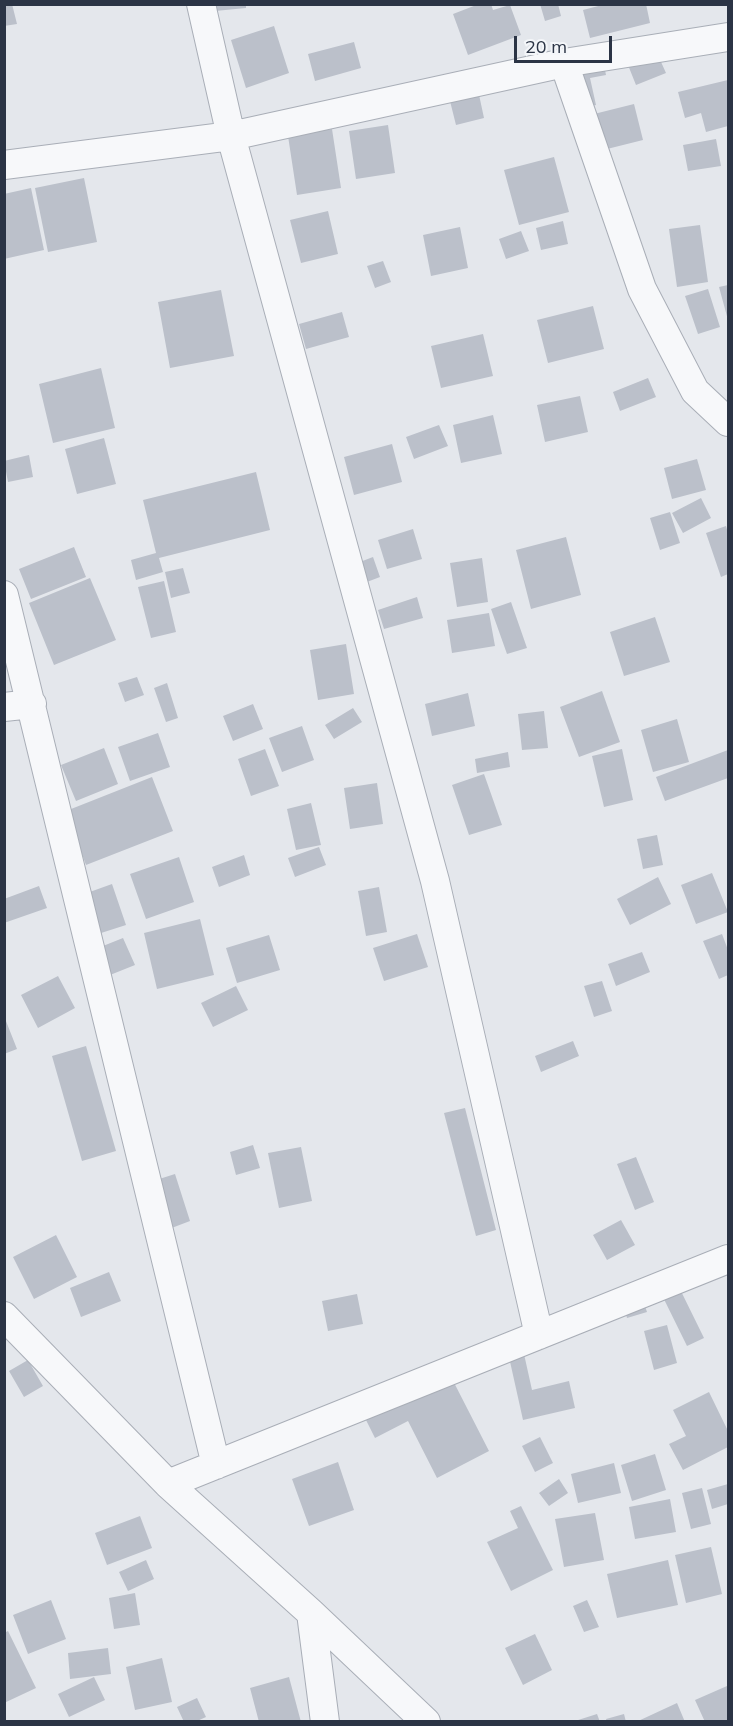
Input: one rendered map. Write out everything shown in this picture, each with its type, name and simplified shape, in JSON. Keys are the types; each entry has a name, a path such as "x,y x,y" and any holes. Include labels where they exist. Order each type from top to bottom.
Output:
{"street":[{"path":"201,4 231,136 435,881 539,1335"},
{"path":"4,165 231,136 564,63 729,37"},
{"path":"564,63 642,289 695,391 729,422"},
{"path":"4,595 18,706 216,1465"},
{"path":"168,1484 729,1259"},
{"path":"4,1316 168,1484 311,1613 426,1722"},
{"path":"311,1613 325,1722"}],"building":[{"path":"12,4 17,24 4,26 4,5"},
{"path":"214,4 246,4 246,8 215,11"},
{"path":"479,4 491,4 493,10 510,5 521,35 468,55 453,14"},
{"path":"540,4 558,4 561,16 545,21"},
{"path":"606,4 646,4 650,23 590,38 583,10"},
{"path":"274,26 289,73 246,88 231,40"},
{"path":"354,42 361,68 315,81 308,54"},
{"path":"657,53 666,73 636,85 628,65"},
{"path":"603,60 606,75 590,78 596,105 579,109 571,67"},
{"path":"728,80 728,126 706,132 701,113 685,118 678,92"},
{"path":"478,90 484,118 456,125 449,97"},
{"path":"634,104 643,140 595,152 586,116"},
{"path":"388,125 395,173 356,179 349,131"},
{"path":"332,129 341,188 297,195 288,136"},
{"path":"716,139 721,166 688,171 683,145"},
{"path":"554,157 569,212 519,225 504,170"},
{"path":"84,178 97,242 48,252 35,188"},
{"path":"31,188 44,250 4,259 4,194"},
{"path":"328,211 338,254 301,263 290,220"},
{"path":"563,221 568,244 541,250 536,228"},
{"path":"700,225 708,282 677,287 669,229"},
{"path":"460,227 468,268 431,276 423,235"},
{"path":"521,231 529,251 506,259 499,239"},
{"path":"383,261 391,282 375,288 367,266"},
{"path":"728,285 728,320 719,287"},
{"path":"708,289 720,327 698,334 685,296"},
{"path":"221,290 234,356 170,368 158,302"},
{"path":"593,306 604,349 548,363 537,320"},
{"path":"342,312 349,337 306,349 299,324"},
{"path":"483,334 493,376 441,388 431,346"},
{"path":"101,368 115,428 53,443 39,384"},
{"path":"648,378 656,397 620,411 613,392"},
{"path":"580,396 588,432 545,442 537,405"},
{"path":"493,415 502,454 461,463 453,425"},
{"path":"439,425 448,446 414,459 406,437"},
{"path":"104,438 116,484 77,494 65,449"},
{"path":"392,444 402,482 354,495 344,457"},
{"path":"29,455 33,477 8,482 4,461"},
{"path":"697,459 706,490 672,499 664,468"},
{"path":"256,472 270,530 159,558 163,572 136,580 131,560 156,553 143,500"},
{"path":"701,498 711,518 683,533 672,513"},
{"path":"670,512 680,543 660,550 650,518"},
{"path":"726,526 728,574 721,577 706,533"},
{"path":"413,529 422,559 387,569 378,540"},
{"path":"566,537 581,595 531,609 516,550"},
{"path":"74,547 86,577 31,599 19,569"},
{"path":"373,557 380,577 359,585 352,565"},
{"path":"482,558 488,602 457,607 450,563"},
{"path":"183,568 190,593 171,598 165,572"},
{"path":"90,578 116,640 54,665 29,603"},
{"path":"164,581 176,632 151,638 138,587"},
{"path":"417,597 423,618 384,629 378,610"},
{"path":"511,602 527,648 507,654 491,609"},
{"path":"489,613 495,646 452,653 447,620"},
{"path":"655,617 670,662 624,676 610,632"},
{"path":"346,644 354,694 318,700 310,650"},
{"path":"137,677 144,695 125,702 118,683"},
{"path":"167,683 178,718 166,722 154,688"},
{"path":"602,691 620,742 579,757 560,707"},
{"path":"468,693 475,726 432,736 425,704"},
{"path":"253,704 263,729 233,741 223,716"},
{"path":"353,708 362,722 334,739 325,725"},
{"path":"544,711 548,748 522,750 518,714"},
{"path":"677,719 689,762 653,772 641,730"},
{"path":"302,726 314,760 282,772 269,738"},
{"path":"158,733 170,767 130,781 118,747"},
{"path":"104,748 118,784 76,801 61,765"},
{"path":"265,749 279,786 251,796 238,759"},
{"path":"622,749 633,800 604,807 592,756"},
{"path":"728,750 728,778 665,801 656,777"},
{"path":"508,752 510,767 477,773 475,759"},
{"path":"484,774 502,825 469,835 452,785"},
{"path":"152,777 173,831 86,865 66,811"},
{"path":"377,783 383,824 350,829 344,788"},
{"path":"311,803 321,845 296,850 287,809"},
{"path":"657,835 663,865 643,869 637,839"},
{"path":"319,847 326,865 295,877 288,858"},
{"path":"244,855 250,875 219,887 212,867"},
{"path":"179,857 194,902 146,919 130,874"},
{"path":"712,873 728,912 696,924 681,885"},
{"path":"658,877 671,904 630,925 617,899"},
{"path":"112,884 126,925 101,933 87,893"},
{"path":"39,886 47,908 4,923 4,899"},
{"path":"379,887 387,932 366,936 358,891"},
{"path":"200,919 214,975 157,989 144,933"},
{"path":"417,934 428,967 384,981 373,948"},
{"path":"722,934 728,950 728,975 719,979 703,941"},
{"path":"269,935 280,970 237,983 226,948"},
{"path":"123,938 135,965 110,975 98,948"},
{"path":"642,952 650,972 616,986 608,964"},
{"path":"58,976 75,1008 38,1028 21,995"},
{"path":"602,981 612,1011 594,1017 584,986"},
{"path":"236,986 248,1010 213,1027 201,1003"},
{"path":"4,1016 17,1049 4,1054"},
{"path":"573,1041 579,1056 541,1072 535,1056"},
{"path":"86,1046 116,1151 82,1161 52,1056"},
{"path":"465,1108 496,1230 476,1236 444,1113"},
{"path":"253,1145 260,1168 236,1175 230,1152"},
{"path":"301,1147 312,1201 279,1208 268,1153"},
{"path":"636,1157 654,1202 635,1210 617,1164"},
{"path":"175,1174 190,1221 169,1229 153,1181"},
{"path":"621,1220 635,1245 607,1260 593,1235"},
{"path":"56,1235 77,1277 34,1299 13,1257"},
{"path":"109,1272 121,1301 81,1317 70,1288"},
{"path":"674,1277 704,1338 687,1346 657,1285"},
{"path":"639,1288 647,1312 627,1318 620,1294"},
{"path":"357,1294 363,1324 328,1331 322,1301"},
{"path":"667,1325 677,1363 654,1370 644,1331"},
{"path":"522,1345 532,1390 569,1381 575,1408 523,1420 507,1348"},
{"path":"28,1360 43,1386 24,1397 9,1371"},
{"path":"446,1367 489,1451 437,1478 408,1421 375,1438 361,1410"},
{"path":"709,1392 728,1431 728,1447 683,1470 669,1444 686,1436 673,1410"},
{"path":"540,1437 553,1463 535,1472 522,1446"},
{"path":"655,1454 666,1490 632,1501 621,1465"},
{"path":"338,1462 354,1510 309,1526 292,1479"},
{"path":"614,1463 621,1493 578,1503 571,1474"},
{"path":"559,1479 568,1493 549,1506 539,1493"},
{"path":"728,1484 728,1504 712,1509 707,1490"},
{"path":"702,1488 711,1524 691,1529 682,1493"},
{"path":"670,1499 676,1532 635,1539 629,1507"},
{"path":"521,1506 553,1570 511,1591 487,1542 518,1528 510,1511"},
{"path":"595,1513 604,1560 564,1567 555,1519"},
{"path":"140,1516 152,1548 107,1565 95,1533"},
{"path":"711,1547 722,1594 686,1603 675,1555"},
{"path":"146,1560 154,1579 128,1591 119,1572"},
{"path":"668,1560 678,1605 617,1618 607,1574"},
{"path":"135,1593 140,1625 114,1629 109,1598"},
{"path":"51,1600 66,1639 28,1654 13,1615"},
{"path":"587,1600 599,1627 584,1632 573,1606"},
{"path":"8,1631 36,1688 4,1703 4,1633"},
{"path":"535,1634 552,1670 523,1685 505,1648"},
{"path":"108,1648 111,1674 70,1679 68,1653"},
{"path":"162,1658 172,1702 135,1710 126,1667"},
{"path":"94,1677 105,1700 69,1717 58,1694"},
{"path":"289,1677 301,1722 259,1722 250,1688"},
{"path":"727,1686 728,1722 705,1722 695,1700"},
{"path":"197,1698 206,1717 195,1722 184,1722 177,1707"},
{"path":"677,1703 685,1722 636,1722"},
{"path":"597,1714 600,1722 575,1722 575,1721"},
{"path":"624,1714 626,1722 607,1722 606,1719"}]}
